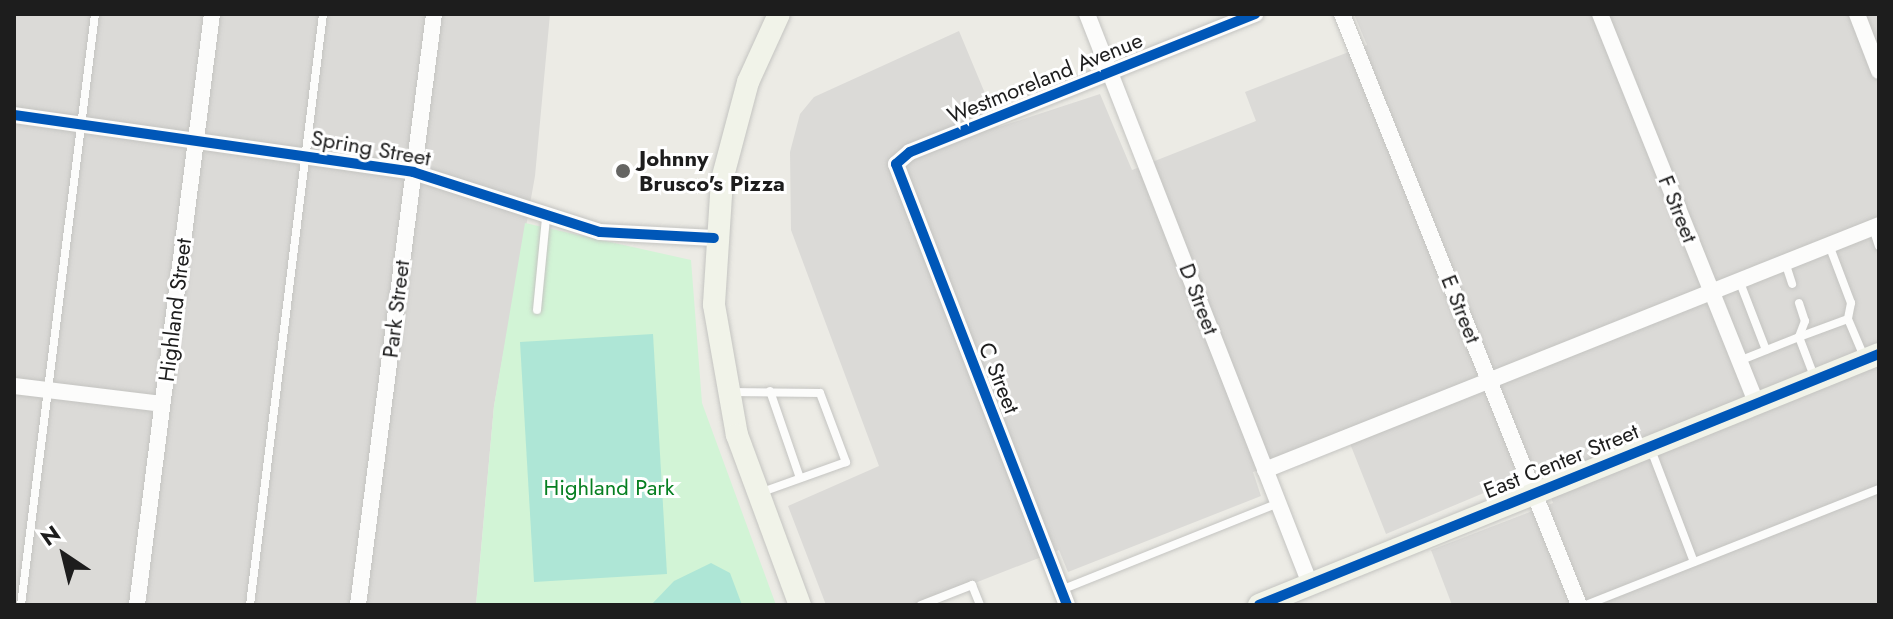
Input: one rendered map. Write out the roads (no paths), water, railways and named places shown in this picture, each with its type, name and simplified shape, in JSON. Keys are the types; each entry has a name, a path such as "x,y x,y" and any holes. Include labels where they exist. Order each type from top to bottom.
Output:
{"street":[{"name":"Highland Street","path":"137,605 212,14"},
{"name":"Park Street","path":"358,605 434,14"},
{"path":"779,14 736,117 714,238 725,392 758,494 800,605"},
{"name":"D Street","path":"1087,14 1310,584"},
{"name":"Westmoreland Avenue","path":"896,164 910,152 1255,14"},
{"name":"E Street","path":"1342,14 1579,605"},
{"name":"F Street","path":"1600,14 1757,404"},
{"path":"1857,14 1879,71"},
{"name":"Spring Street","path":"14,115 413,172 546,219 600,232 714,238"},
{"name":"C Street","path":"896,164 1064,598"},
{"path":"1265,470 1876,226"},
{"name":"East Center Street","path":"1259,605 1872,357"},
{"path":"14,386 162,404"}],"lane":[{"path":"21,605 95,14"},
{"path":"250,605 303,155 323,14"},
{"path":"537,310 546,219"},
{"path":"1876,226 1879,246"},
{"path":"1829,245 1851,303 1848,319 1872,357"},
{"path":"1785,262 1792,284"},
{"path":"1739,280 1766,350"},
{"path":"1799,303 1805,321 1799,337 1815,380"},
{"path":"1739,361 1848,319"},
{"path":"770,391 800,478"},
{"path":"725,392 820,393 846,462 758,494"},
{"path":"1650,447 1694,562"},
{"path":"1586,605 1879,489"},
{"path":"1064,598 1278,503"},
{"path":"921,605 972,585 980,605"}],"place":[{"name":"Johnny Brusco's Pizza","path":"623,171"}],"park label":[{"name":"Highland Park","path":"609,488"}]}
